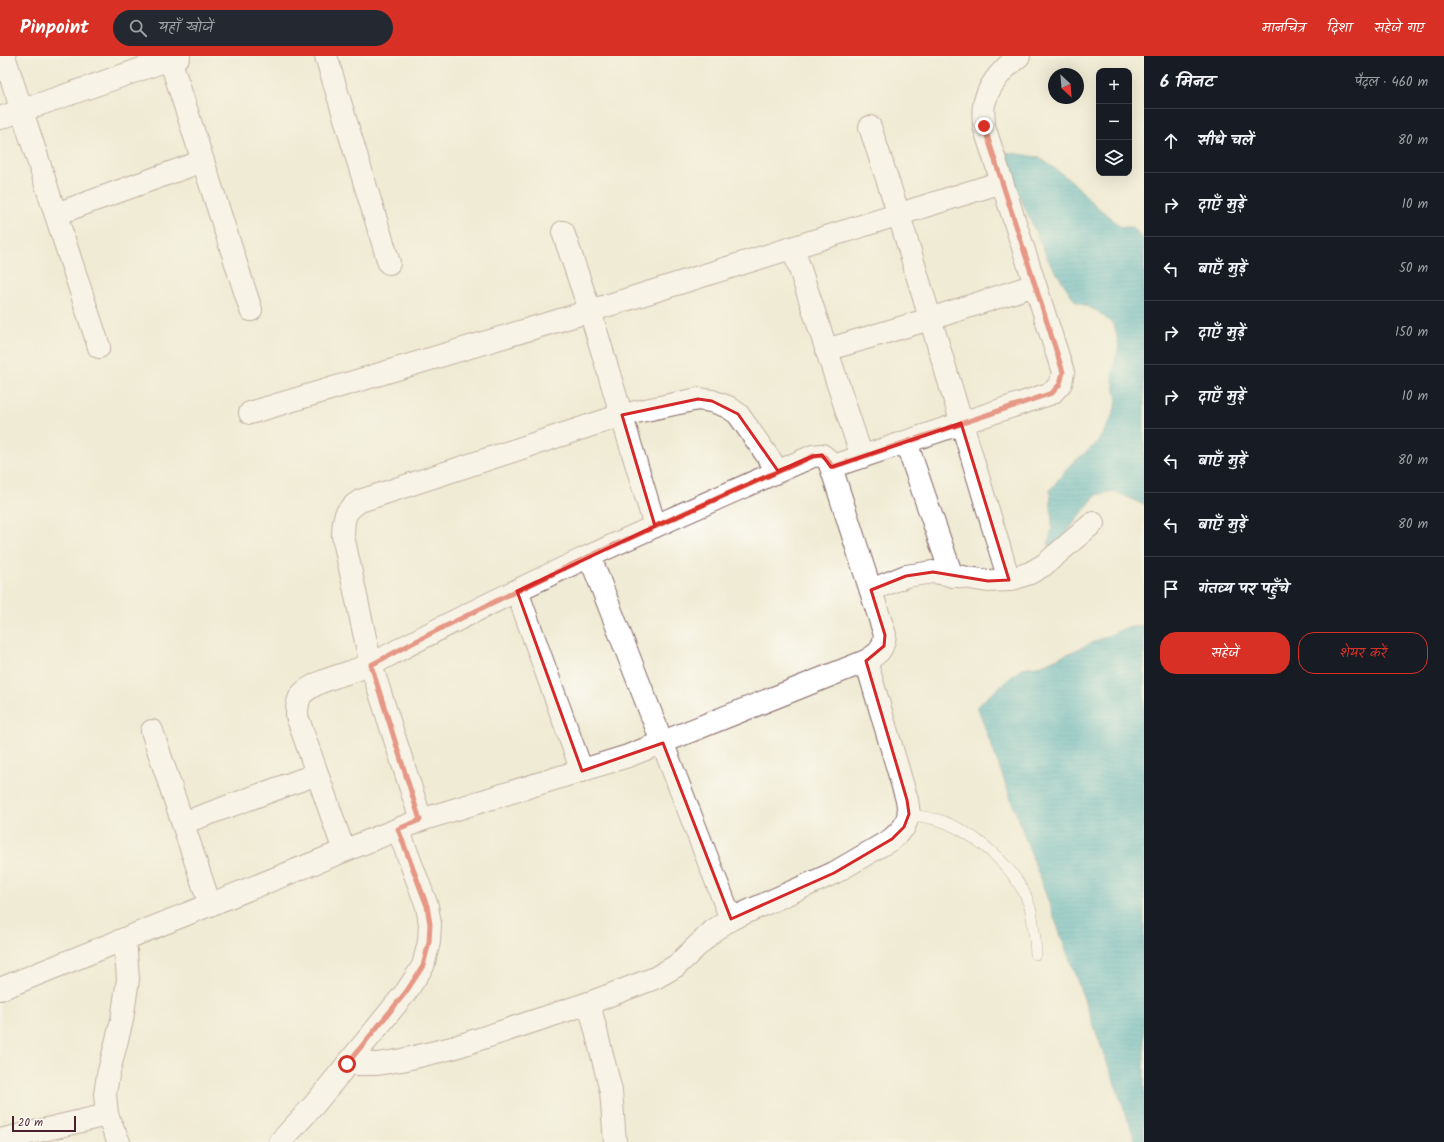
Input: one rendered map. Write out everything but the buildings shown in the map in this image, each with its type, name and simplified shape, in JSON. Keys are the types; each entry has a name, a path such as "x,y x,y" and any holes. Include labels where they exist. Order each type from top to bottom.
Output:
{"street":[{"path":"4,56 99,347"},
{"path":"326,56 389,263"},
{"path":"832,467 1052,393 1060,384 1063,372 984,126 984,102 992,83 1011,62 1019,56"},
{"path":"0,118 173,57 203,161 251,310"},
{"path":"870,127 900,215 1009,580"},
{"path":"56,214 203,161"},
{"path":"250,413 590,311 1002,182"},
{"path":"563,232 590,311 655,526"},
{"path":"793,248 862,457"},
{"path":"826,350 930,319 1035,285"},
{"path":"420,820 371,665 343,536 344,520 349,508 360,501 622,415 698,399 712,401 728,407 738,414 778,472"},
{"path":"906,442 952,576"},
{"path":"0,989 125,938 210,905 344,851 420,820 628,756 866,661 877,655 884,646 885,634 832,467 828,460 822,455 813,456 655,526 432,632 371,665 312,686 301,694 297,703 297,716 344,851"},
{"path":"870,590 906,576 933,572 988,581 1009,580 1030,573 1044,565 1093,523"},
{"path":"590,557 731,919"},
{"path":"517,591 582,771"},
{"path":"347,1064 377,1064 402,1060 452,1048 589,1003 655,978 676,966 714,930 731,919 834,873 892,839 904,827 909,814 907,800 866,661"},
{"path":"152,731 210,905"},
{"path":"183,823 317,774"},
{"path":"280,1142 314,1105 406,992 423,966 429,942 430,924 427,906 398,829"},
{"path":"119,1142 107,1115 105,1094 108,1075 122,1020 128,979 125,938"},
{"path":"589,1003 610,1085 615,1142"},
{"path":"2,1138 107,1115"}],"lane":[{"path":"909,814 946,822 977,839 1011,872 1024,891 1031,912 1036,954"}],"highlighted area":[{"path":"698,399 712,401 738,414 778,471 813,456 822,455 831,467 961,423 1009,580 988,581 933,572 906,576 871,590 885,635 884,646 866,661 907,800 909,814 904,827 892,839 834,873 731,919 663,743 582,771 517,591 655,526 622,415"}],"water":[{"path":"1005,152 1039,157 1073,182 1093,203 1121,227 1133,227 1144,240 1144,505 1114,491 1096,495 1057,545 1048,545 1052,526 1050,490 1070,465 1096,444 1110,421 1117,402 1112,374 1119,346 1114,325 1097,311 1075,301 1048,260 1012,179"},
{"path":"1144,625 1144,1142 1136,1142 977,706 1022,668 1042,665 1125,628"}],"route":[{"path":"347,1064 406,992 423,966 429,942 430,924 427,906 398,829 420,820 371,665 432,632 655,526 813,456 822,455 828,460 832,467 1052,393 1060,384 1063,372 984,126"}]}
